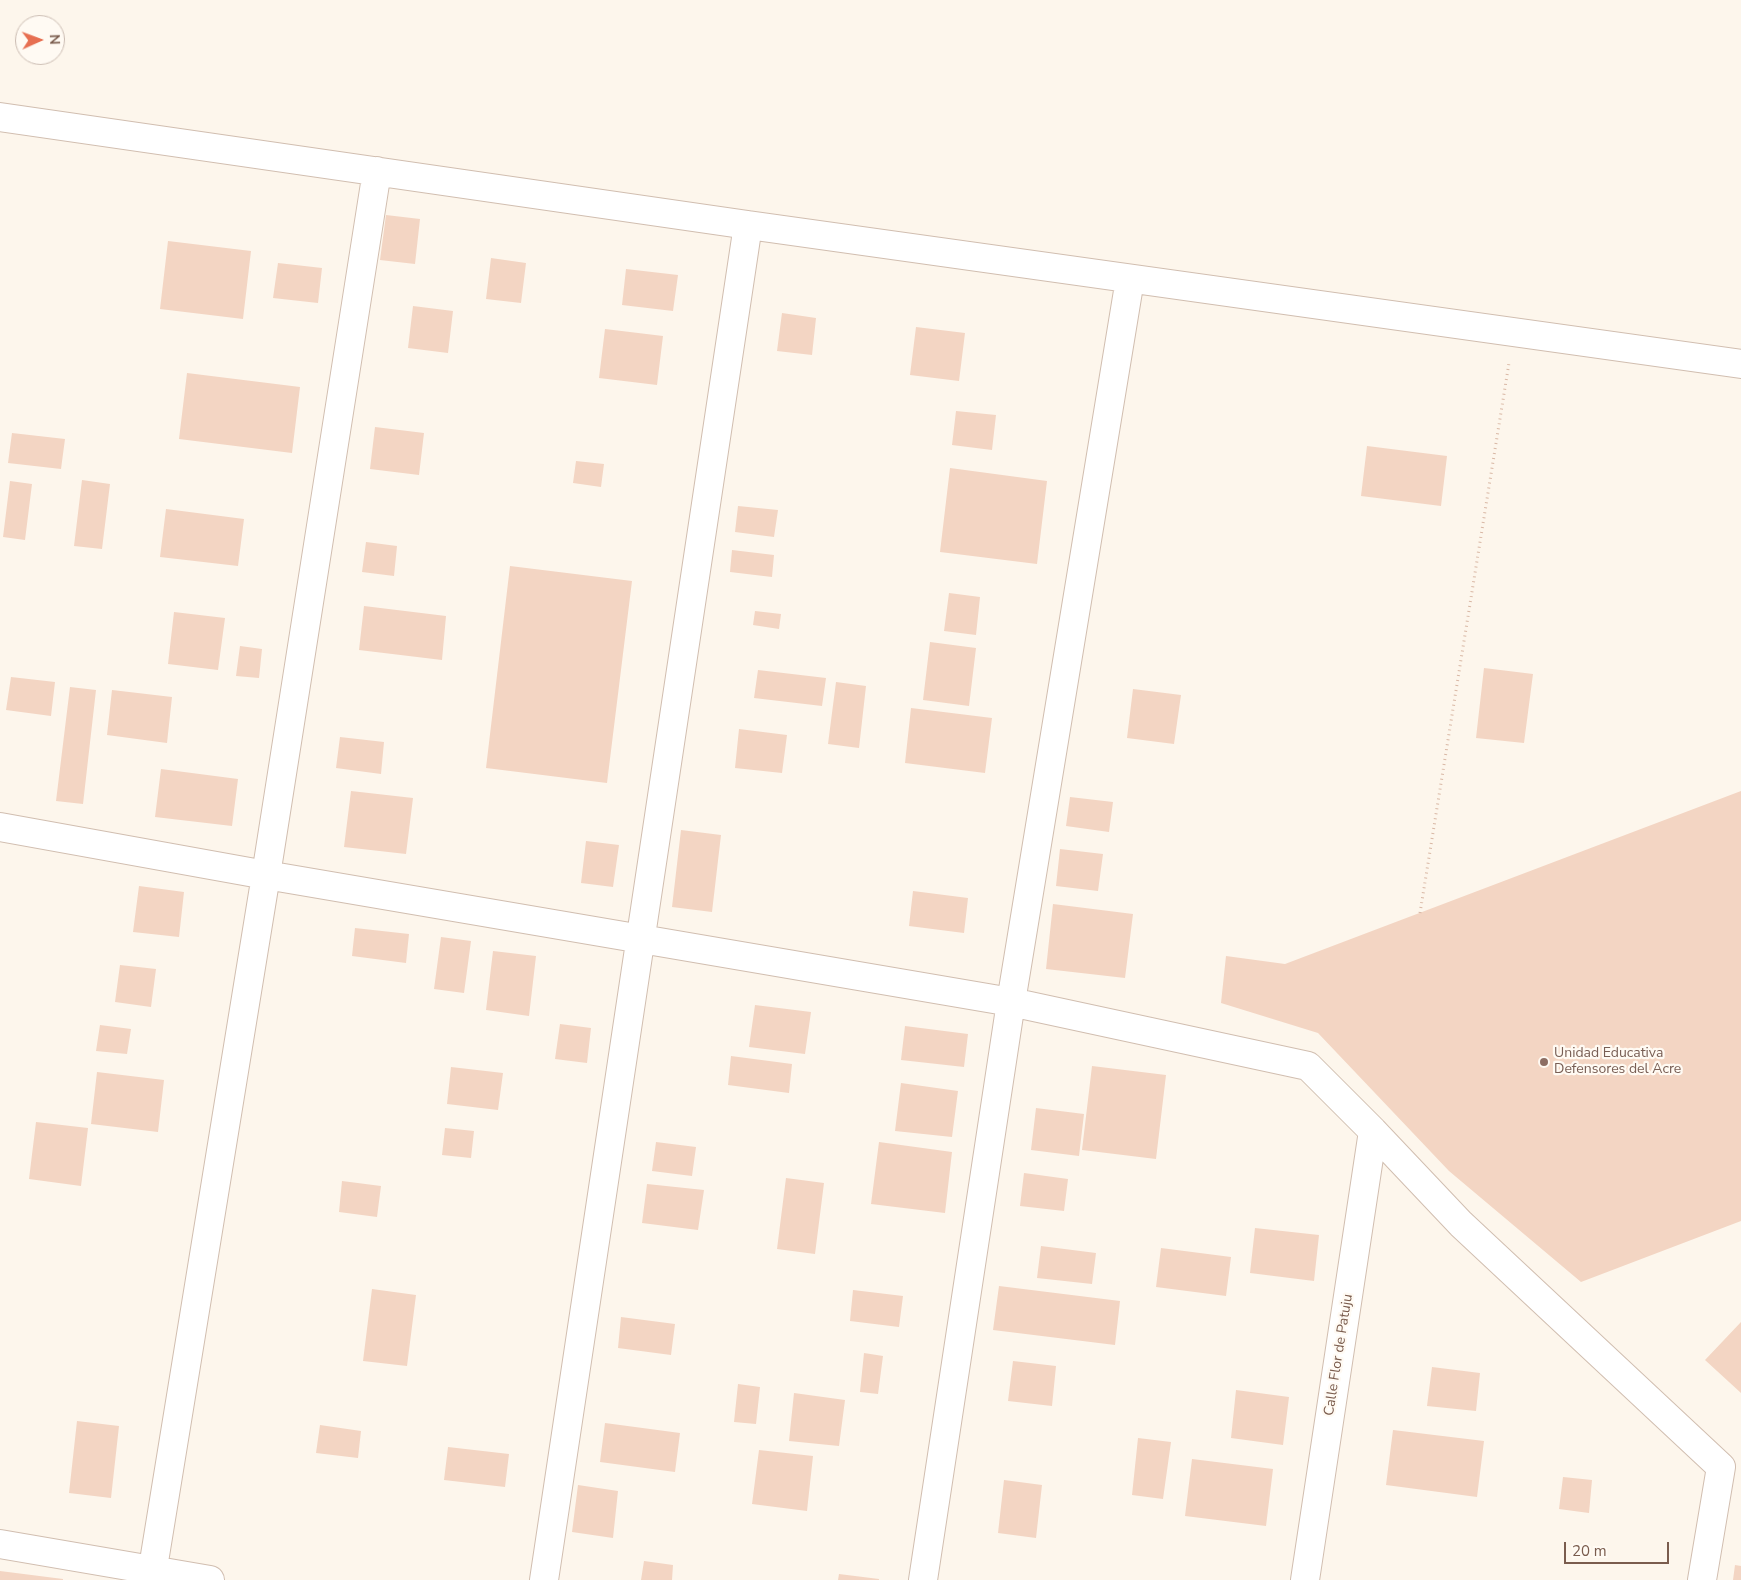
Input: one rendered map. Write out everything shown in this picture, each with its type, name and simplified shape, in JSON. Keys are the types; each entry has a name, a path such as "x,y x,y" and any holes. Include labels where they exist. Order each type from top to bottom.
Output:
{"street":[{"path":"0,117 748,225 1741,364"},
{"path":"152,1575 266,875 377,171"},
{"path":"544,1580 748,225"},
{"path":"923,1580 1011,1002 1130,279"},
{"path":"0,827 641,940 1011,1002 1308,1066 1461,1224 1721,1467 1702,1580"},
{"name":"Calle Flor de Patuju","path":"1305,1580 1373,1131"},
{"path":"0,1544 152,1575 210,1580"}],"path":[{"path":"1420,913 1514,331"}],"building":[{"path":"386,215 420,219 415,264 380,260"},
{"path":"168,241 251,251 243,319 160,309"},
{"path":"491,258 526,263 521,303 486,299"},
{"path":"278,263 322,268 318,303 273,298"},
{"path":"626,269 678,275 673,311 622,305"},
{"path":"413,306 453,311 448,353 408,348"},
{"path":"782,313 816,318 812,355 777,351"},
{"path":"916,327 965,333 959,381 910,375"},
{"path":"605,329 663,336 657,385 599,378"},
{"path":"187,373 300,387 292,453 179,439"},
{"path":"956,411 996,415 992,450 952,445"},
{"path":"375,427 424,433 419,475 370,469"},
{"path":"12,433 65,439 61,469 8,463"},
{"path":"1367,446 1447,456 1441,506 1361,496"},
{"path":"576,461 604,464 601,487 573,483"},
{"path":"950,468 1047,481 1037,564 940,552"},
{"path":"82,480 110,484 102,549 74,546"},
{"path":"10,481 32,484 25,540 3,537"},
{"path":"738,506 778,510 774,537 735,532"},
{"path":"166,509 244,519 238,566 160,557"},
{"path":"366,542 397,546 394,576 362,572"},
{"path":"732,550 774,555 772,577 730,572"},
{"path":"510,566 632,581 607,783 486,768"},
{"path":"949,593 980,597 976,635 944,631"},
{"path":"364,606 446,616 442,660 359,650"},
{"path":"755,611 781,614 779,629 753,625"},
{"path":"174,612 225,618 218,670 168,664"},
{"path":"930,642 976,648 969,706 923,700"},
{"path":"240,646 262,649 259,678 236,676"},
{"path":"1484,668 1533,674 1524,743 1476,738"},
{"path":"758,670 826,678 822,706 754,698"},
{"path":"11,677 55,682 51,716 6,710"},
{"path":"836,682 866,686 859,748 828,744"},
{"path":"70,687 96,690 83,804 56,801"},
{"path":"1133,689 1181,695 1174,744 1127,738"},
{"path":"112,690 172,697 167,743 107,735"},
{"path":"911,708 992,718 985,773 905,763"},
{"path":"739,729 787,735 782,773 735,768"},
{"path":"340,737 384,742 381,774 336,768"},
{"path":"161,769 238,779 232,826 155,817"},
{"path":"351,791 413,798 406,854 344,847"},
{"name":"Unidad Educativa Defensores del Acre","path":"1741,791 1741,1221 1581,1282 1449,1171 1318,1033 1221,1003 1226,956 1285,964"},
{"path":"1070,797 1113,802 1109,832 1066,826"},
{"path":"681,830 721,835 712,912 672,907"},
{"path":"586,841 619,845 613,887 581,883"},
{"path":"1060,849 1103,854 1098,891 1056,886"},
{"path":"139,886 184,892 179,937 133,932"},
{"path":"913,891 968,898 964,933 909,926"},
{"path":"1053,904 1133,914 1125,978 1046,969"},
{"path":"355,928 409,934 406,963 352,956"},
{"path":"441,937 471,941 464,993 434,989"},
{"path":"493,951 536,956 529,1016 486,1010"},
{"path":"120,965 156,969 151,1007 115,1002"},
{"path":"755,1005 811,1012 805,1054 749,1047"},
{"path":"560,1024 591,1028 587,1063 555,1059"},
{"path":"100,1025 131,1029 127,1054 96,1051"},
{"path":"905,1026 968,1034 964,1067 901,1060"},
{"path":"731,1056 792,1064 789,1093 728,1085"},
{"path":"1092,1066 1166,1075 1156,1159 1082,1150"},
{"path":"451,1067 503,1073 498,1110 447,1104"},
{"path":"97,1072 164,1080 158,1132 91,1124"},
{"path":"901,1083 958,1091 952,1137 895,1131"},
{"path":"1036,1108 1084,1114 1079,1156 1031,1150"},
{"path":"36,1122 88,1128 81,1186 29,1179"},
{"path":"445,1128 474,1131 471,1158 442,1155"},
{"path":"656,1142 696,1147 692,1176 652,1171"},
{"path":"879,1142 952,1152 945,1213 871,1204"},
{"path":"1024,1173 1068,1179 1064,1211 1020,1206"},
{"path":"786,1178 824,1183 815,1254 777,1249"},
{"path":"342,1181 381,1186 377,1217 339,1212"},
{"path":"647,1184 704,1190 698,1230 642,1223"},
{"path":"1255,1228 1319,1235 1314,1281 1250,1273"},
{"path":"1041,1246 1096,1253 1092,1284 1037,1278"},
{"path":"1161,1248 1231,1257 1226,1296 1156,1287"},
{"path":"999,1286 1120,1301 1115,1345 993,1330"},
{"path":"372,1289 416,1295 407,1366 363,1361"},
{"path":"853,1290 903,1296 899,1327 850,1321"},
{"path":"621,1317 675,1324 671,1355 618,1348"},
{"path":"1741,1322 1741,1393 1705,1360"},
{"path":"864,1353 883,1356 878,1394 860,1392"},
{"path":"1013,1361 1056,1366 1052,1406 1008,1401"},
{"path":"1432,1367 1480,1373 1476,1411 1427,1406"},
{"path":"738,1384 760,1387 756,1424 734,1422"},
{"path":"1236,1390 1289,1397 1283,1445 1231,1438"},
{"path":"794,1393 845,1400 839,1446 789,1441"},
{"path":"77,1421 119,1426 111,1498 69,1493"},
{"path":"605,1423 680,1433 675,1472 600,1462"},
{"path":"320,1425 361,1431 358,1458 316,1453"},
{"path":"1393,1430 1484,1441 1477,1497 1386,1485"},
{"path":"1138,1438 1171,1442 1163,1499 1132,1495"},
{"path":"448,1447 509,1454 505,1487 444,1480"},
{"path":"759,1450 813,1456 807,1511 752,1504"},
{"path":"1192,1459 1273,1469 1266,1526 1185,1516"},
{"path":"1563,1477 1592,1480 1589,1513 1559,1509"},
{"path":"1004,1480 1042,1485 1036,1538 998,1533"},
{"path":"578,1485 618,1491 613,1538 572,1532"},
{"path":"644,1561 673,1565 672,1580 641,1580"},
{"path":"1735,1565 1741,1566 1741,1580 1733,1580"},
{"path":"0,1571 63,1579 63,1580 0,1580"},
{"path":"839,1574 879,1579 879,1580 838,1580"}],"place":[{"name":"Unidad Educativa Defensores del Acre","path":"1544,1062"}]}
